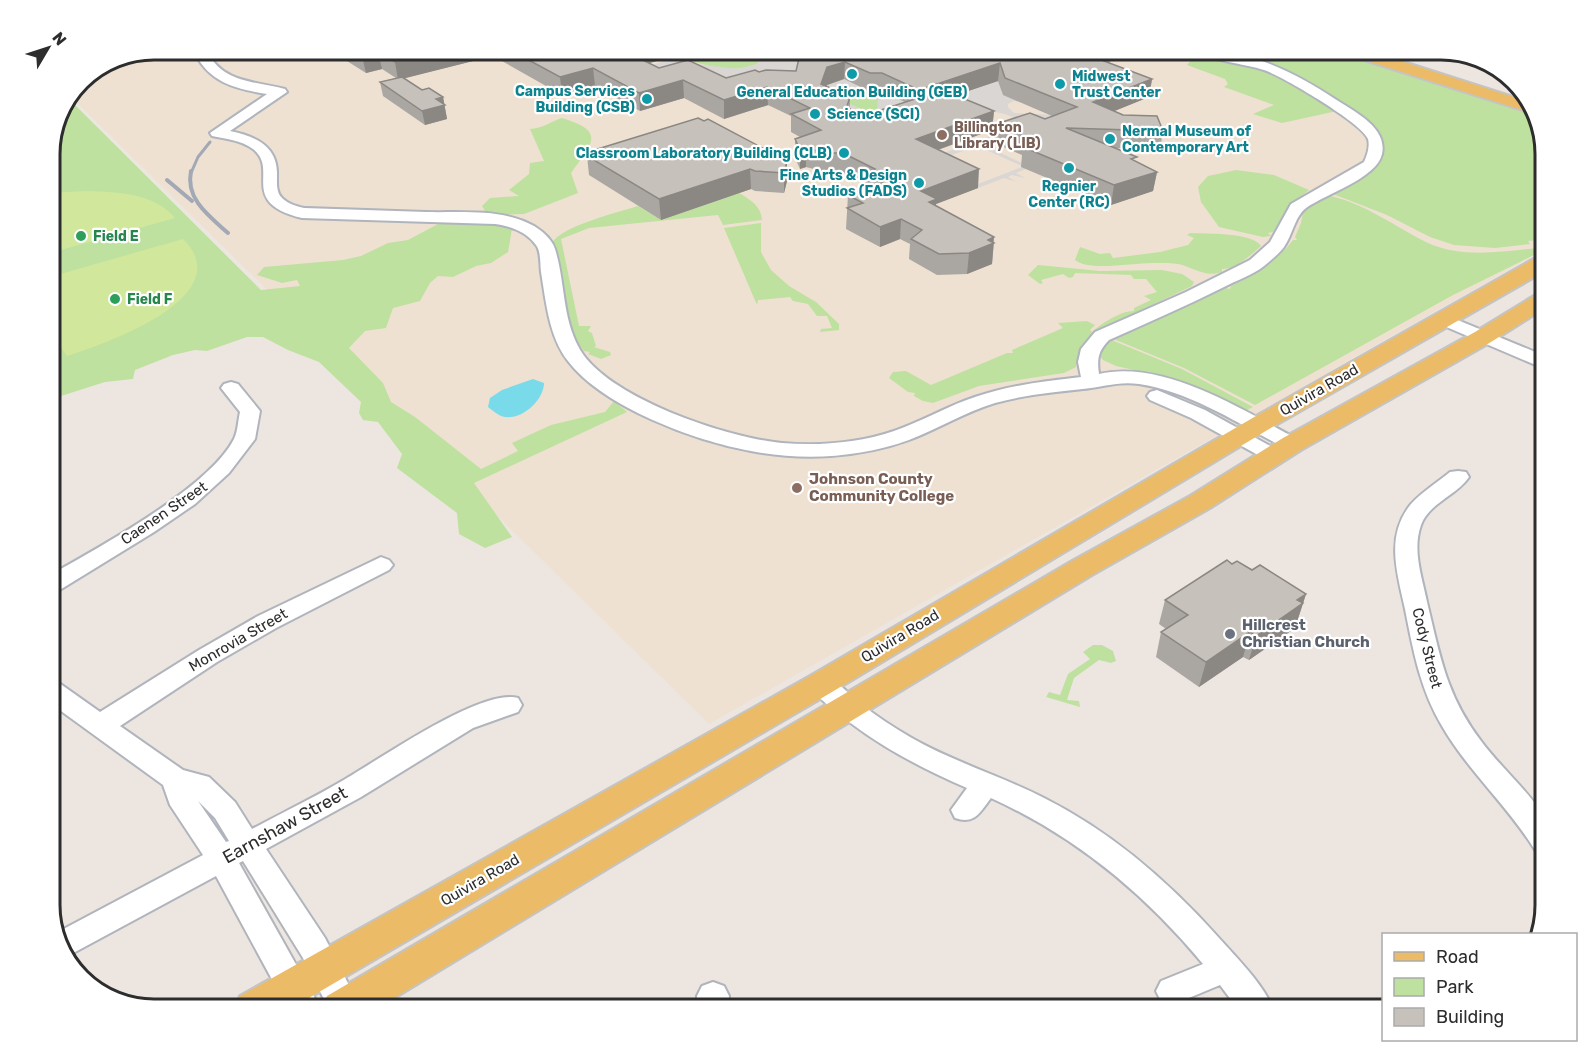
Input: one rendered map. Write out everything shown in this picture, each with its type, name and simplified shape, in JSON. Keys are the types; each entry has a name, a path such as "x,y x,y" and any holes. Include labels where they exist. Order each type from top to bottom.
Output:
{"main road":[{"path":"1376,60 1521,106"},
{"path":"1410,60 1511,91"},
{"name":"Quivira Road","path":"299,998 324,970 821,684 1248,431 1535,268"},
{"path":"360,999 846,707 1082,568 1200,502 1283,450 1535,305"}],"street":[{"path":"203,60 204,64 220,76 245,85 280,92 217,133 239,137 263,150 268,161 271,196 274,202 302,213 488,218 509,221 531,230 546,247 565,339 575,357 590,373 627,397 660,415 712,437 780,450 814,451 848,448 908,434 970,405 995,397 1091,382 1105,376 1143,380"},
{"path":"1091,382 1088,362 1090,352 1102,336 1256,264 1277,245 1297,207 1314,195 1362,171 1370,164 1375,154 1375,139 1363,124 1297,80 1269,68 1237,60"},
{"path":"1443,319 1535,359"},
{"path":"1090,352 1111,367 1143,380 1192,393 1248,431 1283,450"},
{"path":"1091,382 1142,391 1248,431"},
{"name":"Caenen Street","path":"60,579 162,517 213,480 243,440 250,420 251,411 243,396 231,388"},
{"name":"Cody Street","path":"1458,477 1420,508 1410,524 1406,543 1407,564 1432,678 1444,706 1472,750 1535,825"},
{"name":"Monrovia Street","path":"101,725 208,656 267,622 381,565"},
{"path":"821,684 846,707 911,751 1053,816 1130,868 1174,907 1227,968 1249,999"},
{"path":"60,697 175,779 199,785 225,810 314,948 338,999"},
{"name":"Earnshaw Street","path":"68,942 351,789 464,721 509,705"},
{"path":"175,779 180,797 222,860 299,998"},
{"path":"965,810 987,784"},
{"path":"1172,991 1227,968"}],"shaded area":[{"name":"Johnson County Community College","path":"154,60 1348,60 1535,149 1535,255 709,724 76,102 92,83 124,65"},
{"path":"666,60 688,60 697,64 738,69 757,64 760,60 875,60 839,80 848,78 878,92 943,100 985,83 989,84 999,80 1022,103 1014,101 1008,104 1014,113 1099,117 1021,129 982,144 1026,165 1022,166 977,146 932,162 978,184 1022,167 1026,169 1016,173 1025,178 1012,175 1008,177 1017,182 1004,178 978,188 921,161 811,97 743,111 650,66","holes":["866,92 878,98 877,112 865,111 842,100","981,109 1005,114 1022,121 999,133 992,130 987,132 993,135 927,159"]}],"green space":[{"path":"690,60 760,60 757,64 748,67 729,69"},
{"path":"1191,60 1229,60 1273,71 1337,111 1282,123 1253,114 1274,105 1224,87 1228,84 1225,79 1187,65"},
{"path":"1251,60 1362,60 1525,113 1532,130 1535,154 1535,240 1528,241 1530,244 1495,248 1454,245 1430,237 1387,215 1333,194 1332,192 1378,162 1382,149 1377,132 1297,75"},
{"path":"866,92 879,98 877,112 865,111 841,100"},
{"path":"75,104 261,290 300,286 297,280 282,283 257,275 264,267 343,260 361,256 388,243 408,240 440,223 454,219 508,225 512,229 508,252 491,263 476,266 453,277 438,276 430,283 420,301 393,308 386,328 365,331 349,348 383,383 391,402 415,417 481,469 518,451 512,443 551,425 605,412 614,401 627,412 474,483 512,537 485,548 459,534 457,513 397,468 402,454 378,422 363,420 359,413 361,402 319,362 263,337 247,337 207,351 195,350 173,355 135,370 133,379 105,382 61,396 60,148 63,130"},
{"path":"562,118 586,128 590,134 589,147 571,173 578,193 524,214 488,215 482,206 490,198 519,196 509,190 529,174 530,163 544,161 530,129"},
{"path":"1236,170 1274,175 1309,190 1288,207 1273,232 1268,233 1271,236 1263,237 1219,227 1201,202 1198,187 1208,176"},
{"name":"Field E","path":"87,191 135,195 157,203 175,218 60,250 60,192"},
{"path":"739,193 757,207 762,220 723,225 718,215 589,228 561,239 579,326 591,326 588,331 592,333 596,346 594,347 610,352 611,355 601,359 584,351 570,327 562,300 552,244 557,238 577,226 638,206 661,220"},
{"path":"1325,195 1366,209 1440,248 1467,252 1535,248 1535,254 1453,295 1255,405 1184,368 1111,338 1226,288 1230,289 1231,286 1265,267 1293,240 1297,240 1295,237 1304,207"},
{"path":"761,223 761,252 771,270 789,286 816,302 839,324 839,330 820,332 821,329 832,328 827,316 817,316 808,304 793,301 790,297 758,300 757,305 724,228"},
{"path":"1190,233 1239,236 1256,241 1261,246 1238,264 1222,269 1222,272 1216,274 1173,263 1102,266 1082,264 1075,260 1080,247 1100,254 1110,253 1113,258 1160,252 1188,245 1194,238 1187,235"},
{"name":"Field F","path":"183,239 196,260 195,280 182,298 161,314 110,341 67,356 60,346 60,274"},
{"path":"1038,265 1100,271 1162,270 1182,274 1194,282 1192,286 1097,331 1094,330 1108,320 1134,311 1134,308 1151,300 1144,296 1157,292 1146,279 1134,279 1131,275 1075,273 1069,278 1063,274 1041,280 1043,283 1040,284 1028,275"},
{"path":"1087,321 1095,325 1090,330 1093,333 1081,346 1076,367 1064,373 979,386 933,403 914,396 915,393 908,392 889,378 893,372 906,371 931,385 1007,353 1013,353 1012,350 1063,328 1058,323"},
{"path":"1109,339 1182,369 1253,407 1243,412 1182,381 1116,366 1103,360 1098,354 1099,344"},
{"path":"1093,645 1102,645 1113,651 1116,661 1111,663 1099,660 1074,678 1067,700 1079,701 1080,707 1046,697 1049,692 1060,695 1068,674 1090,659 1083,652"}],"water":[{"path":"533,379 544,383 543,390 535,403 523,413 508,417 501,416 488,407 490,398 502,390"}],"building":[{"path":"529,60 642,60 659,68 688,60 726,78 755,70 759,72 766,70 796,71 799,60 1107,60 1104,61 1152,79 1093,102 1123,115 1157,116 1163,131 1066,128 1137,157 1131,159 1157,172 1114,185 1023,147 1037,142 996,124 1030,113 1045,119 1077,107 1005,78 1000,63 919,90 882,73 870,73 845,62 827,67 821,84 850,97 847,106 859,117 943,90 994,111 916,139 979,169 921,191 937,199 929,202 994,237 988,240 994,243 969,253 939,254 911,239 922,230 901,219 880,227 847,208 863,203 848,195 888,180 870,171 875,169 843,153 800,149 795,139 821,130 791,114 810,108 767,87 724,100 683,80 639,93 593,68 560,77"},
{"path":"402,77 422,90 429,88 443,97 436,99 445,105 422,111 380,82"},
{"path":"698,118 704,121 708,119 787,161 784,173 750,169 659,199 587,156 592,154 588,152"},
{"name":"Hillcrest Christian Church","path":"1227,560 1232,564 1237,561 1252,570 1260,565 1306,594 1297,600 1303,603 1256,636 1250,632 1206,662 1161,632 1188,615 1165,600"}],"railway":[{"path":"191,173 198,157 210,142"},
{"path":"191,171 190,181 195,198 206,213 228,233"},
{"path":"167,180 192,201"}],"place":[{"name":"General Education Building (GEB)","path":"852,74"},
{"name":"Midwest Trust Center","path":"1060,84"},
{"name":"Campus Services Building (CSB)","path":"647,99"},
{"name":"Science (SCI)","path":"815,114"},
{"name":"Billington Library (LIB)","path":"942,135"},
{"name":"Nermal Museum of Contemporary Art","path":"1110,139"},
{"name":"Classroom Laboratory Building (CLB)","path":"844,153"},
{"name":"Regnier Center (RC)","path":"1069,168"},
{"name":"Fine Arts & Design Studios (FADS)","path":"919,183"},
{"name":"Field E","path":"81,236"},
{"name":"Field F","path":"115,299"},
{"name":"Johnson County Community College","path":"797,488"},
{"name":"Hillcrest Christian Church","path":"1230,634"}]}
